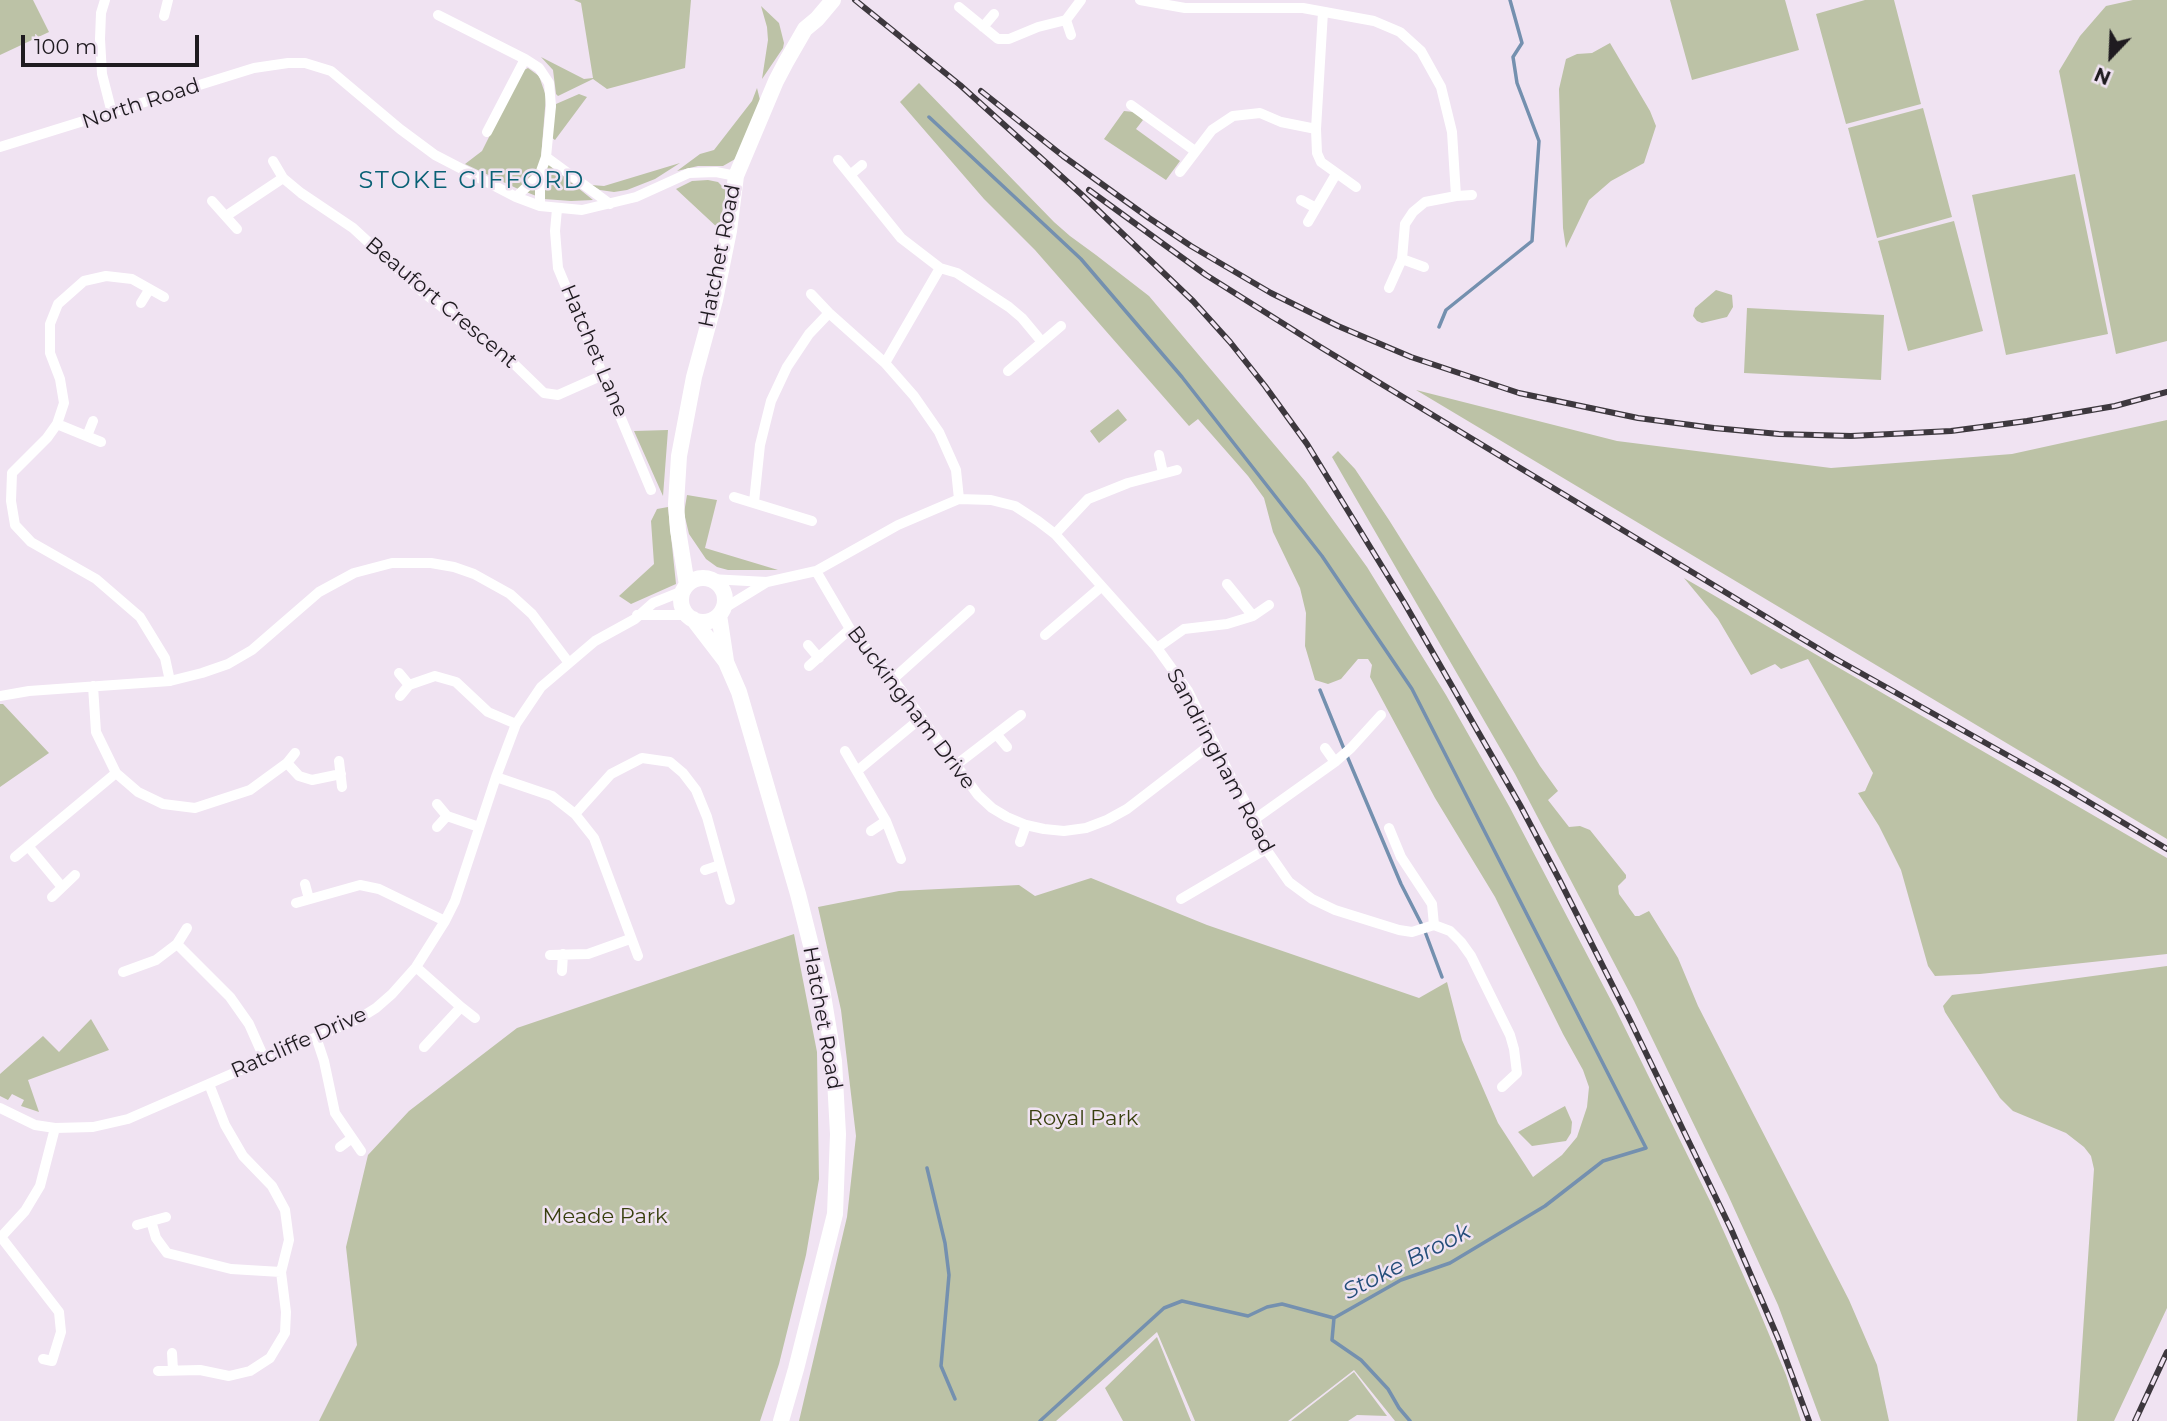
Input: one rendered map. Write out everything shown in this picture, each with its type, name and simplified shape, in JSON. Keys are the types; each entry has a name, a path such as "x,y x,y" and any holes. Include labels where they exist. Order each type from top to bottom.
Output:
{"street":[{"path":"105,0 101,13 102,74 112,113"},
{"path":"164,16 168,0"},
{"name":"Hatchet Road","path":"685,588 676,504 683,427 715,300 729,231 736,176 781,71 805,29 833,0"},
{"path":"959,7 998,39 1009,39 1038,27 1066,20 1081,0"},
{"path":"1140,0 1185,8 1285,8 1323,12 1374,22 1400,32 1421,51 1441,87 1452,132 1456,195"},
{"path":"1323,12 1317,153 1321,162 1356,187"},
{"path":"983,27 994,14"},
{"path":"438,15 525,59 539,68 549,83 551,106 546,157 540,174 540,206"},
{"path":"1066,20 1071,34"},
{"path":"487,132 525,59"},
{"name":"North Road","path":"0,148 254,68 305,63 331,72 435,155 516,197 540,206 582,209 610,204 636,197 689,173 716,172 736,176"},
{"path":"1131,104 1144,107 1195,151"},
{"path":"1180,172 1212,130 1233,116 1260,113 1281,122 1316,129"},
{"path":"546,157 610,204"},
{"path":"838,160 901,238 940,268 957,273 1009,307 1042,342"},
{"name":"Beaufort Crescent","path":"273,161 283,178 353,228 419,289 510,360 544,393 558,395 604,375"},
{"path":"850,175 862,165"},
{"path":"516,197 540,174"},
{"path":"1308,222 1336,174"},
{"path":"226,215 283,178"},
{"path":"1389,289 1402,259 1405,224 1413,212 1425,202 1456,195 1472,195"},
{"path":"1301,200 1316,208"},
{"path":"212,201 237,229"},
{"name":"Hatchet Lane","path":"557,209 555,231 558,268 651,490"},
{"path":"1402,259 1424,267"},
{"path":"885,363 940,268"},
{"path":"164,297 132,279 106,276 85,281 58,304 50,324 50,353 60,379 64,403 57,424 47,438 12,473 11,501 15,525 31,542 96,579 140,617 166,658 170,681"},
{"path":"141,303 149,290"},
{"path":"811,294 885,363 914,396 939,432 956,471 959,499"},
{"path":"754,502 761,445 771,401 787,367 808,334 829,313"},
{"path":"1008,371 1060,326"},
{"path":"87,436 93,421"},
{"path":"57,424 101,442"},
{"path":"1159,455 1163,473"},
{"path":"0,467 12,473"},
{"path":"1055,534 1088,499 1126,483 1177,470"},
{"path":"734,497 812,521"},
{"name":"Sandringham Road","path":"706,578 767,582 816,571 898,525 959,499 991,500 1016,506 1055,534 1157,648 1188,691 1255,819 1266,849 1289,882 1331,909 1399,930 1412,932 1434,925"},
{"name":"Hatchet Road","path":"680,536 706,578"},
{"path":"0,696 29,691 170,681 228,664 253,650 319,592 354,573 392,562 431,563 454,567 474,574 510,594 532,614 569,663"},
{"name":"Buckingham Drive","path":"816,571 850,629 893,680 978,795 992,808 1026,825 1064,831 1086,828 1107,820 1214,742"},
{"path":"637,615 690,617 706,621 721,612 725,603 723,591 717,582 706,578 692,581 685,588 682,604 690,617"},
{"name":"Sandringham Road","path":"721,612 767,582"},
{"path":"1227,584 1253,616"},
{"path":"1045,635 1101,587"},
{"name":"Ratcliffe Drive","path":"0,1108 35,1125 55,1128 93,1127 128,1119 360,1018 376,1008 416,967 445,921 455,901 516,724 541,687 595,641 635,619 653,603 685,588"},
{"path":"1157,648 1184,629 1239,622 1269,605"},
{"path":"893,680 970,610"},
{"name":"Hatchet Road","path":"721,612 726,662 750,729 798,894 821,989 834,1061 838,1134 835,1214 796,1369 780,1421"},
{"name":"Hatchet Road","path":"690,617 726,662"},
{"path":"809,666 850,629"},
{"path":"808,645 819,657"},
{"path":"399,673 409,685"},
{"path":"400,696 409,685 435,676 456,682 488,712 516,724"},
{"path":"93,687 96,732 116,773 138,792 163,804 195,808 250,790 287,763 295,753"},
{"path":"956,765 1021,715"},
{"path":"1255,819 1335,762 1381,715"},
{"path":"857,771 922,718"},
{"path":"997,735 1007,747"},
{"path":"1325,748 1335,762"},
{"path":"845,751 886,821 901,859"},
{"path":"575,814 611,774 642,758 670,762 696,790 707,817 730,900"},
{"path":"339,761 342,787"},
{"path":"287,763 299,776 312,780 341,774"},
{"path":"15,857 116,773"},
{"path":"496,777 552,796 575,814 594,838 638,956"},
{"path":"437,804 447,816 479,827"},
{"path":"437,827 447,816"},
{"path":"871,831 886,821"},
{"path":"1020,842 1026,825"},
{"path":"1389,828 1401,857 1432,904 1434,925 1450,931 1471,956 1510,1035 1522,1074 1502,1087"},
{"path":"28,846 62,887"},
{"path":"1181,899 1266,849"},
{"path":"705,870 720,865"},
{"path":"52,897 75,875"},
{"path":"305,884 309,899"},
{"path":"296,903 359,885 379,889 445,921"},
{"path":"123,972 156,960 177,944 187,928"},
{"path":"550,955 589,954 630,939"},
{"path":"177,944 229,997 248,1024 265,1060"},
{"path":"562,971 563,954"},
{"path":"416,967 475,1018"},
{"path":"424,1047 461,1007"},
{"path":"316,1037 335,1113 361,1151"},
{"path":"158,1371 200,1370 229,1376 250,1371 270,1358 285,1333 286,1311 281,1272 289,1240 285,1210 272,1185 243,1156 225,1125 209,1084"},
{"path":"43,1359 52,1361 61,1332 59,1312 1,1237 25,1210 40,1185 55,1128"},
{"path":"340,1147 352,1138"},
{"path":"137,1225 166,1217"},
{"path":"151,1221 156,1238 167,1253 231,1269 281,1272"},
{"path":"172,1353 173,1370"}],"green space":[{"path":"0,0 33,0 49,32 0,55"},
{"path":"574,0 691,0 685,68 607,89 593,79 558,96 553,70 541,57 584,79 593,78 581,3"},
{"path":"1670,0 1785,0 1799,50 1692,80"},
{"path":"1865,0 1894,0 1921,104 1846,124 1816,14"},
{"path":"2133,0 2167,0 2167,341 2116,354 2059,71 2080,36 2106,6"},
{"path":"761,6 779,23 784,43 762,79 768,40"},
{"path":"1610,43 1656,126 1644,163 1611,181 1589,200 1566,248 1563,228 1559,89 1566,59 1577,54 1592,53"},
{"path":"528,68 539,76 546,96 541,158 593,200 544,199 465,164 482,151 522,71"},
{"name":"Royal Park","path":"919,83 1054,222 1149,296 1305,481 1367,567 1446,695 1509,806 1615,1008 1711,1203 1786,1375 1801,1421 1395,1421 1354,1370 1288,1421 1195,1421 1157,1332 1056,1421 799,1421 847,1217 856,1136 841,1010 818,907 899,891 1019,885 1035,896 1091,878 1207,925 1419,998 1447,982 1462,1040 1498,1123 1533,1177 1562,1155 1577,1137 1587,1107 1589,1087 1583,1070 1495,897 1435,798 1370,677 1372,665 1368,659 1358,659 1341,679 1328,684 1315,680 1305,646 1306,613 1300,588 1273,532 1264,498 1198,419 1189,426 1035,250 984,199 900,102"},
{"path":"757,88 760,100 737,158 723,166 698,166 677,171 700,154 714,150 752,101"},
{"path":"579,94 587,97 555,140 551,137 556,104"},
{"path":"1923,108 1952,217 1877,238 1848,128"},
{"path":"1124,111 1134,112 1143,120 1136,129 1180,161 1166,180 1104,139"},
{"path":"680,163 655,179 627,190 614,192 600,190 591,185 604,186"},
{"path":"2075,174 2108,334 2006,355 1972,195"},
{"path":"692,181 718,182 725,189 719,229 676,189"},
{"path":"1954,221 1983,331 1908,351 1878,241"},
{"path":"1716,290 1732,295 1733,307 1727,317 1702,323 1697,321 1693,316 1695,308"},
{"path":"1747,308 1884,315 1881,380 1744,373"},
{"path":"1416,390 1617,441 1831,468 2012,454 2167,420 2167,839"},
{"path":"1118,409 1127,420 1099,443 1090,431"},
{"path":"668,430 663,496 634,431"},
{"path":"1338,451 1355,469 1389,520 1558,791 1548,800 1569,827 1580,826 1590,830 1626,875 1618,886 1619,894 1635,916 1649,911 1678,958 1698,1006 1849,1300 1877,1365 1889,1421 1821,1421 1778,1305 1634,1001 1515,774 1332,457"},
{"path":"687,495 717,500 705,548 778,570 728,570 717,567 706,559 689,534 684,513"},
{"path":"668,507 676,584 631,604 619,596 654,564 651,521 657,509"},
{"path":"1684,578 2167,858 2167,954 1980,974 1935,976 1928,966 1901,870 1879,826 1858,793 1865,791 1873,773 1808,659 1781,669 1775,664 1751,675 1718,619"},
{"path":"0,704 3,704 49,753 0,787"},
{"name":"Meade Park","path":"794,934 817,1052 819,1179 806,1255 779,1364 760,1421 319,1421 357,1345 346,1247 368,1155 409,1111 517,1028"},
{"path":"2167,966 2167,1308 2114,1421 2077,1421 2094,1169 2091,1156 2066,1133 2013,1111 2000,1098 1943,1006 1952,995"},
{"path":"91,1019 109,1050 28,1080 39,1112 21,1106 24,1100 12,1094 8,1100 0,1096 0,1074 43,1036 59,1052"},
{"path":"1565,1106 1572,1122 1571,1133 1566,1141 1532,1146 1518,1132"},
{"path":"1157,1337 1191,1421 1123,1421 1105,1388"},
{"path":"1354,1372 1387,1416 1357,1415 1348,1421 1291,1421"}],"waterway":[{"path":"1439,327 1446,310 1532,241 1539,141 1517,83 1513,57 1522,43 1510,0"},
{"name":"Stoke Brook","path":"929,117 1081,259 1182,377 1322,556 1412,689 1646,1148 1603,1161 1545,1206 1450,1263 1401,1280 1334,1318 1282,1304 1267,1307 1248,1316 1182,1301 1164,1308 1040,1421"},
{"path":"1320,690 1344,749"},
{"path":"1347,756 1401,884 1424,929 1442,977"},
{"path":"927,1168 945,1243 949,1275 941,1366 955,1399"},
{"path":"1334,1318 1332,1340 1361,1360 1388,1389 1410,1421"}],"railway":[{"path":"855,0 960,85 1081,194 1193,301 1230,342 1307,444 1405,604 1520,805 1559,879 1731,1229 1778,1338 1809,1421"},
{"path":"981,91 1063,156 1149,218 1271,293 1338,326 1411,357 1519,393 1638,418 1714,428 1779,434 1851,436 1951,431 2027,421 2115,406 2167,392"},
{"path":"1089,190 1206,275 1322,348 1834,658 2057,783 2167,849"},
{"path":"2135,1421 2167,1352"}],"district":[{"name":"STOKE GIFFORD","path":"472,181"}]}
